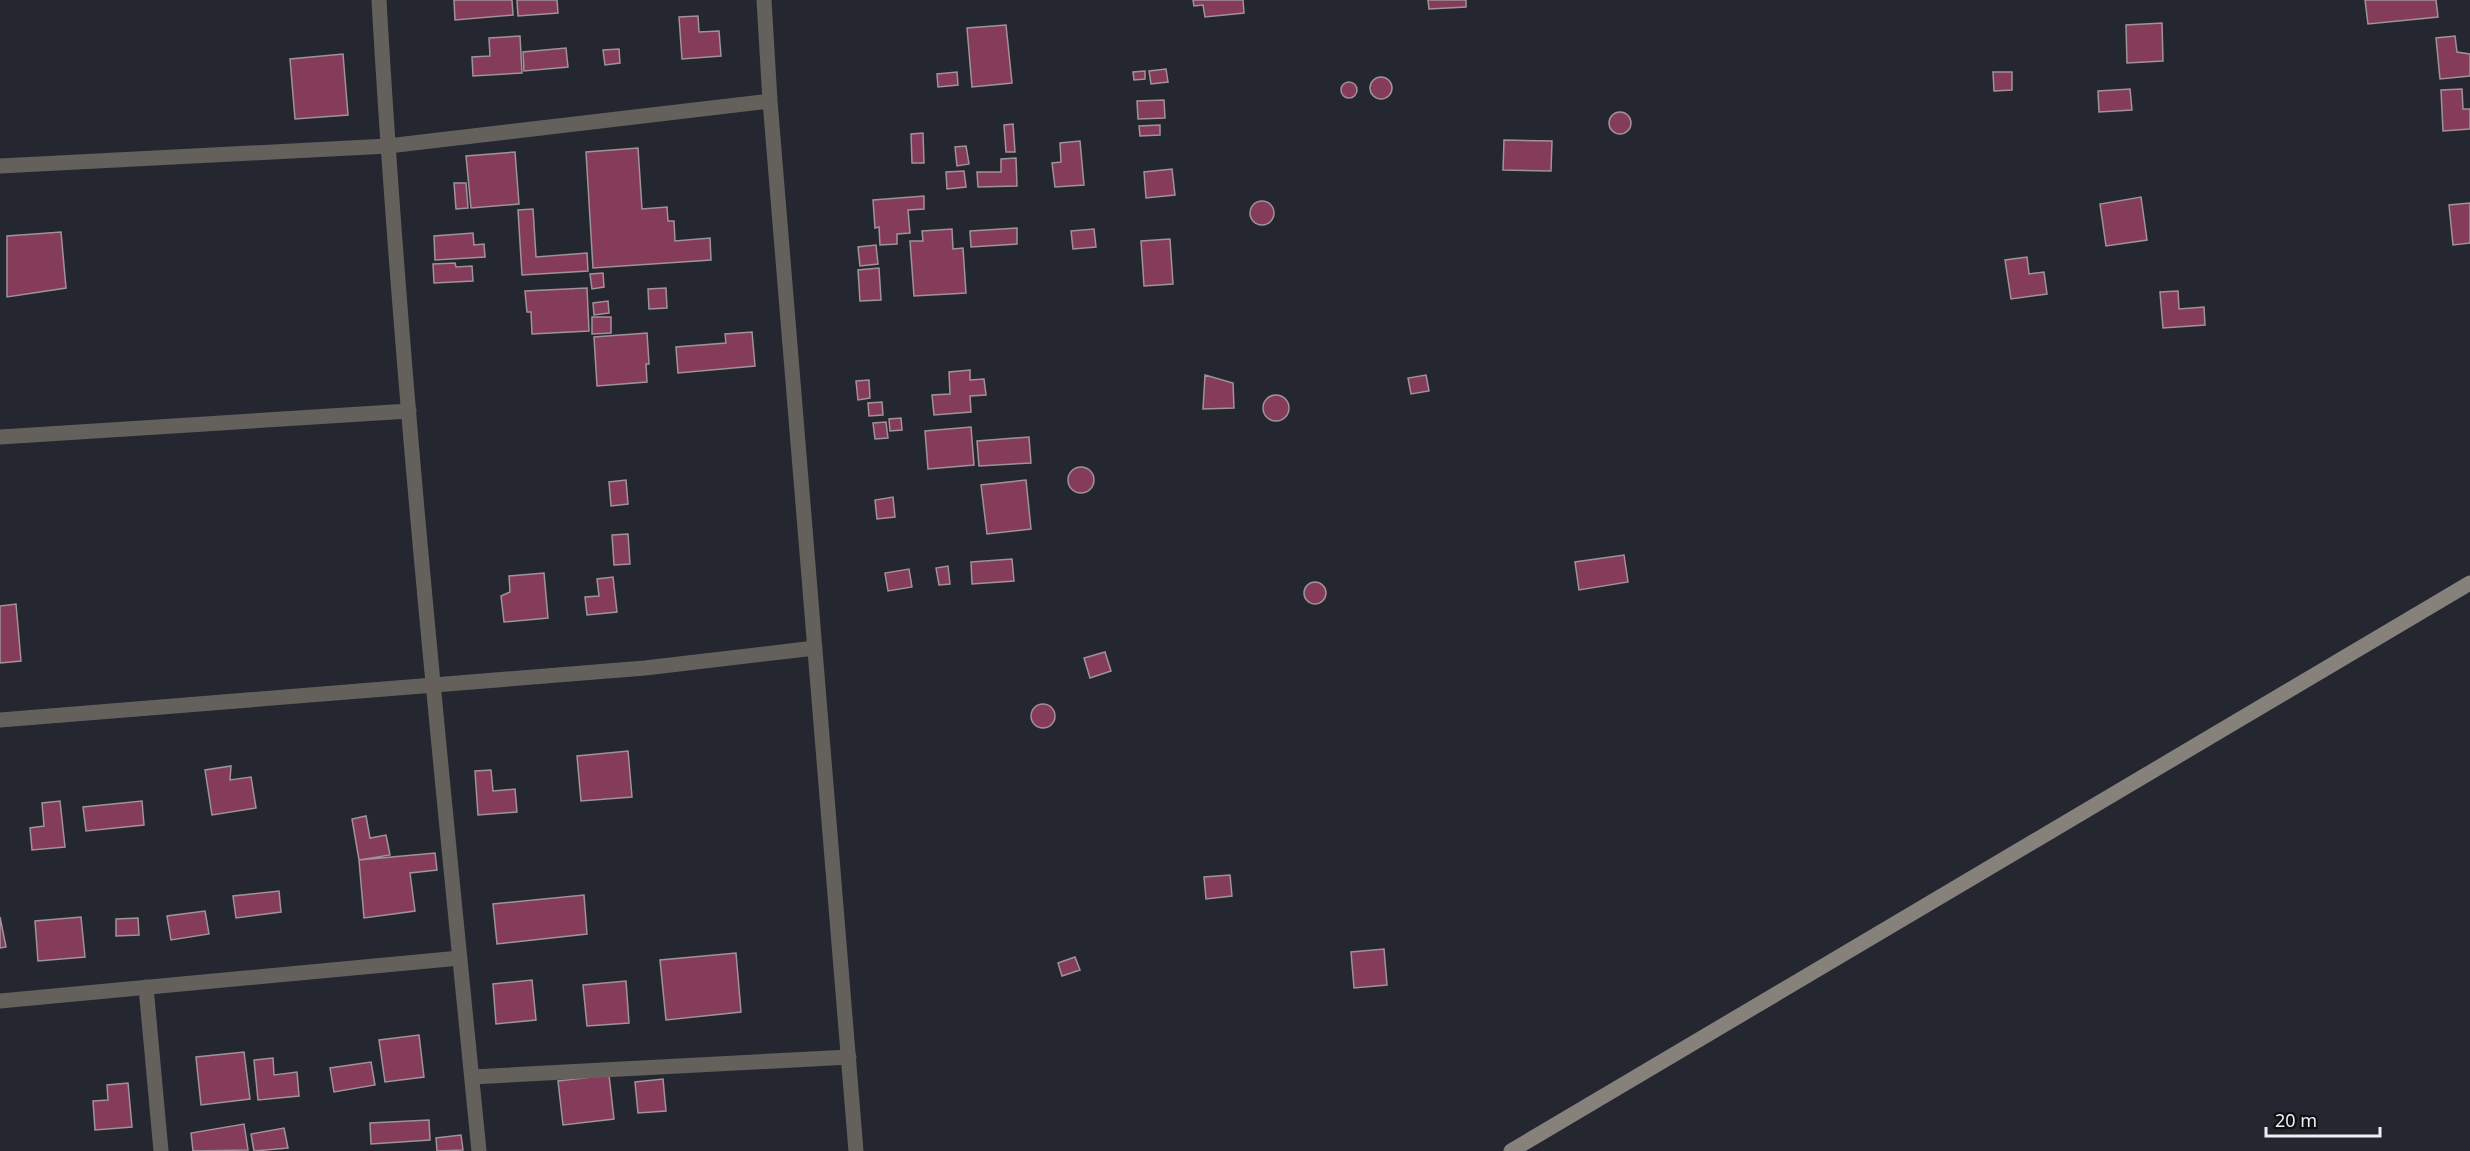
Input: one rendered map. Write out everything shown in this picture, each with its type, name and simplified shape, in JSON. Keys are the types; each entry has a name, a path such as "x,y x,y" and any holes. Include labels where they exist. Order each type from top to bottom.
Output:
{"main road":[{"path":"1510,1151 2470,584"}],"street":[{"path":"380,0 388,146 409,411 433,685 479,1151"},
{"path":"764,0 770,101 856,1151"},
{"path":"0,166 388,146 770,101"},
{"path":"0,437 409,411"},
{"path":"0,720 645,668 815,648"},
{"path":"0,1001 460,958"},
{"path":"146,987 161,1151"},
{"path":"472,1077 849,1057"}],"building":[{"path":"454,0 512,0 513,15 455,20"},
{"path":"517,0 557,0 558,13 518,16"},
{"path":"1193,0 1243,0 1244,13 1205,17 1203,5 1194,6"},
{"path":"1428,0 1466,0 1466,7 1429,9"},
{"path":"2365,0 2436,0 2438,17 2368,24"},
{"path":"698,16 699,32 719,31 721,56 682,59 679,17"},
{"path":"2162,23 2163,61 2127,63 2126,25"},
{"path":"1006,25 1012,83 972,87 967,28"},
{"path":"520,36 522,73 473,76 472,57 490,56 489,38"},
{"path":"2455,36 2457,52 2470,54 2470,76 2440,79 2436,38"},
{"path":"566,48 568,67 524,71 523,52"},
{"path":"619,49 620,63 605,65 603,50"},
{"path":"343,54 348,115 295,119 290,59"},
{"path":"1166,69 1168,82 1151,84 1149,71"},
{"path":"1145,71 1145,79 1134,80 1133,72"},
{"path":"957,72 958,85 938,87 937,74"},
{"path":"1993,72 2012,72 2012,90 1994,91"},
{"path":"1377,77 1385,77 1392,84 1392,92 1385,99 1377,99 1370,92 1370,84"},
{"path":"1346,82 1352,82 1357,90 1355,96 1346,98 1341,93 1341,87"},
{"path":"2130,89 2132,110 2099,112 2098,91"},
{"path":"2462,89 2463,109 2470,109 2470,129 2443,131 2441,90"},
{"path":"1164,100 1165,118 1138,119 1137,101"},
{"path":"1620,112 1628,115 1631,123 1628,131 1620,134 1612,131 1609,123 1612,115"},
{"path":"1013,124 1015,152 1006,152 1004,125"},
{"path":"1160,125 1160,135 1140,136 1139,126"},
{"path":"923,133 924,163 912,163 911,134"},
{"path":"1504,140 1552,141 1551,171 1503,170"},
{"path":"1080,141 1084,185 1055,187 1052,163 1061,162 1060,143"},
{"path":"966,146 969,164 957,166 955,147"},
{"path":"638,148 642,209 667,207 668,221 674,221 675,241 710,238 711,260 593,268 586,152"},
{"path":"515,152 519,204 471,208 466,156"},
{"path":"1016,158 1017,186 978,187 977,172 1001,172 1001,159"},
{"path":"1172,169 1175,195 1146,198 1144,172"},
{"path":"964,171 966,187 947,189 946,172"},
{"path":"454,183 466,183 468,208 456,209"},
{"path":"924,196 924,209 908,210 910,233 897,234 897,244 880,245 879,227 875,228 873,200"},
{"path":"2141,197 2147,240 2106,246 2100,204"},
{"path":"1262,201 1267,202 1273,208 1273,218 1267,224 1262,225 1257,224 1251,218 1250,213 1251,208 1257,202"},
{"path":"2470,203 2470,243 2453,245 2449,205"},
{"path":"533,209 536,257 587,253 588,271 522,275 518,210"},
{"path":"1017,228 1017,244 971,247 970,231"},
{"path":"952,229 953,249 963,248 966,293 914,296 910,241 923,241 922,231"},
{"path":"1094,229 1096,247 1073,249 1071,231"},
{"path":"61,232 66,288 7,297 7,236"},
{"path":"473,233 474,245 484,244 485,257 435,260 434,236"},
{"path":"1170,239 1173,284 1144,286 1141,241"},
{"path":"876,245 878,264 860,266 858,247"},
{"path":"2027,257 2029,274 2044,272 2047,294 2011,299 2005,260"},
{"path":"455,263 456,267 472,266 473,281 434,283 433,264"},
{"path":"879,268 881,300 860,301 858,270"},
{"path":"603,273 604,287 592,289 590,274"},
{"path":"587,288 589,331 532,334 531,312 527,312 525,291"},
{"path":"666,288 667,308 649,309 648,289"},
{"path":"2178,291 2179,309 2204,307 2205,325 2163,328 2160,292"},
{"path":"608,301 609,313 594,315 593,303"},
{"path":"592,317 611,317 611,333 592,334"},
{"path":"752,332 755,366 678,373 676,347 726,343 725,334"},
{"path":"647,333 649,364 646,364 647,382 597,386 594,337"},
{"path":"970,370 970,380 984,379 986,395 970,396 971,412 934,415 932,395 950,394 949,372"},
{"path":"1205,375 1233,383 1234,408 1203,409"},
{"path":"1426,375 1429,391 1411,394 1408,378"},
{"path":"869,380 870,398 858,400 856,381"},
{"path":"1276,395 1285,399 1289,408 1285,417 1276,421 1267,417 1263,408 1267,399"},
{"path":"882,402 883,415 869,416 868,403"},
{"path":"901,418 902,430 890,431 889,419"},
{"path":"886,422 888,438 875,439 873,423"},
{"path":"971,427 974,465 928,469 925,431"},
{"path":"1029,437 1031,463 979,466 977,441"},
{"path":"1081,467 1090,471 1094,480 1090,489 1081,493 1072,489 1068,480 1072,471"},
{"path":"626,480 628,504 611,506 609,482"},
{"path":"1026,480 1031,529 987,534 981,485"},
{"path":"893,497 895,517 877,519 875,500"},
{"path":"628,534 630,564 614,565 612,535"},
{"path":"1624,555 1628,582 1579,590 1575,562"},
{"path":"1012,559 1014,581 972,584 971,562"},
{"path":"948,566 950,584 939,585 936,568"},
{"path":"909,569 912,587 888,591 885,573"},
{"path":"544,573 548,618 504,622 501,596 510,592 509,576"},
{"path":"613,577 617,612 587,615 585,597 599,596 597,579"},
{"path":"1315,582 1323,585 1326,593 1323,601 1315,604 1307,601 1304,593 1307,585"},
{"path":"16,604 21,661 0,663 0,606"},
{"path":"1105,652 1111,671 1090,678 1084,658"},
{"path":"1043,704 1051,708 1055,716 1051,724 1043,728 1035,724 1031,716 1035,708"},
{"path":"628,751 632,797 581,801 577,756"},
{"path":"231,766 230,780 251,777 256,808 212,815 205,770"},
{"path":"491,770 493,791 515,789 517,812 478,815 475,771"},
{"path":"60,801 65,847 32,850 30,828 44,826 42,803"},
{"path":"142,801 144,825 86,831 83,807"},
{"path":"366,816 370,838 386,835 390,855 359,860 352,819"},
{"path":"435,853 437,870 410,873 415,911 364,918 359,860"},
{"path":"1230,875 1232,896 1206,899 1204,877"},
{"path":"279,891 281,912 236,918 233,896"},
{"path":"584,895 587,934 497,944 493,904"},
{"path":"205,911 209,934 171,940 167,916"},
{"path":"0,917 6,947 0,948"},
{"path":"81,917 85,957 38,961 35,921"},
{"path":"138,918 139,935 116,936 116,919"},
{"path":"1384,949 1387,985 1354,988 1351,952"},
{"path":"736,953 741,1012 666,1020 660,960"},
{"path":"1075,957 1080,970 1062,976 1058,963"},
{"path":"532,980 536,1020 496,1024 493,984"},
{"path":"626,981 629,1023 587,1026 583,985"},
{"path":"419,1035 424,1077 385,1082 379,1040"},
{"path":"244,1052 250,1099 201,1105 196,1057"},
{"path":"273,1058 274,1075 297,1072 299,1096 258,1100 254,1060"},
{"path":"371,1062 375,1085 334,1092 330,1068"},
{"path":"609,1075 614,1119 563,1125 558,1081"},
{"path":"663,1079 666,1111 638,1113 635,1082"},
{"path":"128,1083 132,1127 95,1130 93,1101 108,1100 107,1085"},
{"path":"429,1120 430,1140 371,1144 370,1123"},
{"path":"244,1124 248,1150 193,1151 191,1133"},
{"path":"284,1128 288,1148 254,1151 251,1134"},
{"path":"461,1135 463,1150 437,1151 436,1138"}]}
